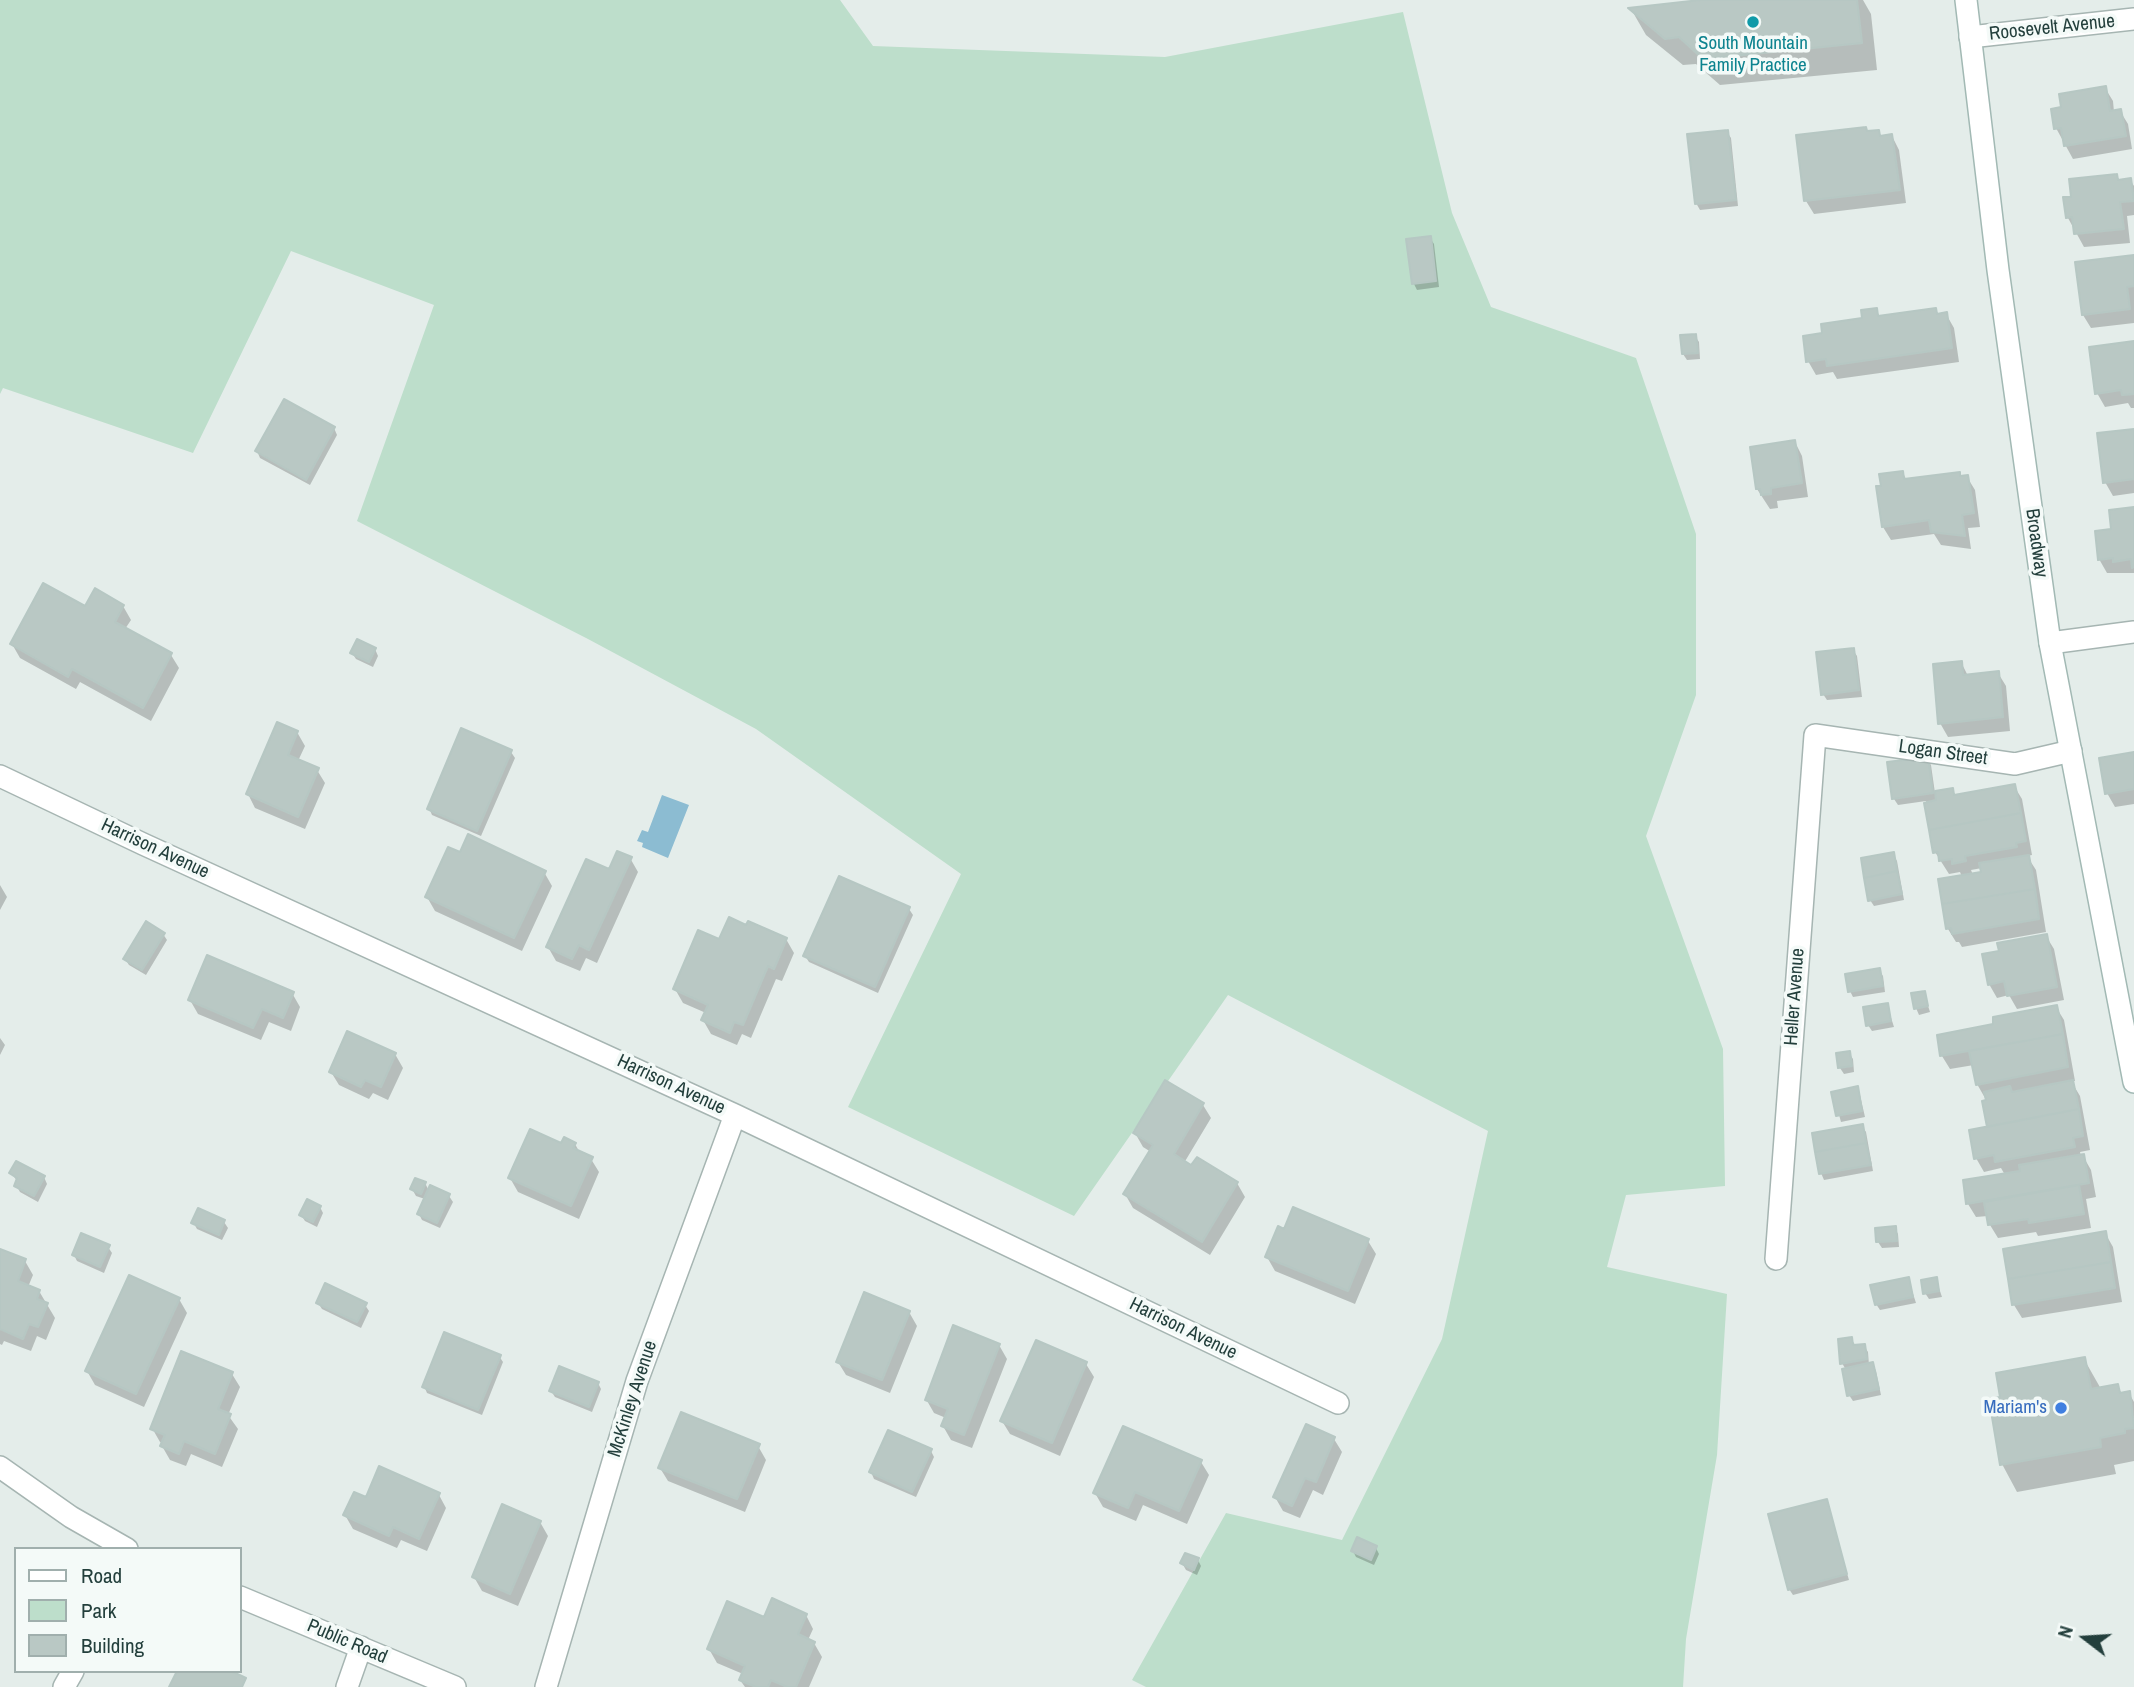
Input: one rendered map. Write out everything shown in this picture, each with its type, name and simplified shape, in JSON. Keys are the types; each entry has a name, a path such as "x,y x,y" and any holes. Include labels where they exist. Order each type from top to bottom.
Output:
{"street":[{"name":"Broadway","path":"1966,0 1998,270 2050,643 2134,1082"},
{"name":"Roosevelt Avenue","path":"1970,37 2134,19"},
{"path":"2050,643 2134,632"},
{"name":"Logan Street","path":"1815,734 2015,764 2071,751"},
{"name":"Heller Avenue","path":"1776,1259 1815,734"},
{"name":"Harrison Avenue","path":"0,776 735,1115 1338,1403"},
{"name":"McKinley Avenue","path":"545,1687 637,1381 735,1115"},
{"path":"0,1467 71,1517 124,1547"},
{"name":"Public Road","path":"242,1598 455,1687"},
{"path":"347,1687 361,1647"}],"green space":[{"path":"0,0 840,0 873,46 1165,57 1403,12 1452,213 1491,307 1636,358 1696,534 1696,695 1646,836 1723,1049 1725,1186 1626,1195 1607,1267 1727,1294 1717,1455 1686,1639 1683,1687 1146,1687 1132,1680 1226,1513 1342,1540 1442,1339 1488,1131 1228,995 1074,1216 848,1107 961,874 756,729 588,639 357,521 434,305 291,251 193,453 3,388 0,394"}],"water":[{"path":"662,795 689,805 668,858 642,847 643,843 637,841 642,830 648,832"}],"building":[{"name":"South Mountain Family Practice","path":"1700,0 1857,0 1862,43 1703,59 1679,37 1665,39 1628,8"},
{"path":"2106,86 2110,111 2121,109 2126,136 2064,146 2061,128 2054,129 2051,109 2061,107 2059,94"},
{"path":"1866,127 1867,131 1879,130 1880,136 1892,134 1900,190 1804,201 1796,135"},
{"path":"1728,130 1736,200 1695,204 1687,134"},
{"path":"2117,174 2118,180 2131,178 2134,201 2120,202 2124,229 2074,234 2072,217 2066,218 2063,197 2071,197 2069,179"},
{"path":"1431,236 1436,281 1412,284 1406,239"},
{"path":"2134,255 2134,286 2127,287 2130,309 2082,315 2075,262"},
{"path":"1877,308 1878,316 1936,308 1937,314 1947,312 1952,348 1827,366 1826,359 1806,362 1803,336 1822,333 1821,324 1862,318 1861,310"},
{"path":"1696,334 1698,353 1682,354 1680,335"},
{"path":"2134,341 2134,394 2122,395 2121,390 2095,394 2089,347"},
{"path":"284,399 335,427 306,480 255,451"},
{"path":"2134,429 2134,479 2103,483 2097,433"},
{"path":"1795,440 1802,483 1771,488 1771,494 1761,495 1760,489 1756,489 1750,447"},
{"path":"1903,471 1904,479 1960,472 1960,476 1968,475 1974,513 1962,515 1965,536 1931,532 1929,520 1882,527 1876,486 1881,486 1879,474"},
{"path":"2134,507 2134,567 2132,568 2131,559 2113,562 2113,558 2098,560 2095,531 2111,529 2109,510"},
{"path":"43,583 85,606 95,588 124,605 115,622 172,653 143,708 72,669 68,677 10,644"},
{"path":"357,639 376,648 369,662 350,653"},
{"path":"1854,648 1859,690 1821,695 1816,652"},
{"path":"1962,661 1963,675 1999,671 2003,717 1938,724 1933,664"},
{"path":"277,722 298,731 288,755 319,768 298,817 246,794"},
{"path":"461,728 512,750 477,831 427,809"},
{"path":"2134,752 2134,789 2105,794 2099,758"},
{"path":"1928,757 1933,793 1892,799 1887,762"},
{"path":"2015,784 2021,813 1929,830 1924,803 1936,800 1935,791 1953,788 1954,795"},
{"path":"2021,813 2026,841 2016,843 2017,847 1965,856 1966,861 1952,864 1952,859 1939,861 1938,852 1933,853 1929,830"},
{"path":"468,834 546,871 514,938 425,897 448,847 460,852"},
{"path":"617,851 632,857 589,950 579,945 572,959 546,947 586,859 609,869"},
{"path":"1894,852 1897,871 1864,878 1861,858"},
{"path":"2029,855 2035,889 1942,904 1938,879 1981,872 1979,863"},
{"path":"1897,871 1902,894 1868,901 1864,878"},
{"path":"839,876 910,907 875,987 803,956"},
{"path":"2035,889 2039,919 1952,934 1951,928 1946,929 1942,904"},
{"path":"729,917 746,925 748,921 787,938 774,969 768,966 743,1025 734,1022 730,1033 701,1020 708,1005 673,989 698,930 719,939"},
{"path":"146,921 165,933 142,970 123,959"},
{"path":"2047,934 2057,987 2007,996 2004,981 1988,985 1982,954 1999,951 1997,943"},
{"path":"207,955 294,992 283,1018 262,1009 253,1028 188,1000"},
{"path":"1880,968 1883,986 1848,992 1845,974"},
{"path":"1925,991 1928,1006 1914,1009 1911,993"},
{"path":"1888,1003 1891,1021 1866,1026 1863,1007"},
{"path":"2057,1005 2063,1034 1940,1056 1937,1035 1993,1024 1993,1017"},
{"path":"347,1031 396,1053 381,1087 365,1080 361,1087 329,1072"},
{"path":"2063,1034 2068,1067 1976,1085 1969,1051"},
{"path":"1850,1051 1852,1066 1838,1068 1836,1053"},
{"path":"1165,1080 1204,1103 1174,1154 1191,1165 1197,1157 1238,1182 1202,1242 1123,1194 1153,1145 1133,1133"},
{"path":"2073,1080 2079,1109 1987,1127 1982,1101 1986,1100 1984,1092 2010,1086 2012,1092"},
{"path":"1858,1086 1862,1111 1836,1116 1831,1092"},
{"path":"2079,1109 2083,1136 2073,1138 2075,1147 1995,1162 1994,1155 1974,1159 1969,1130"},
{"path":"1863,1124 1866,1143 1815,1152 1812,1133"},
{"path":"530,1129 561,1143 564,1137 576,1143 573,1148 593,1157 571,1206 508,1178"},
{"path":"1866,1143 1871,1165 1819,1174 1815,1152"},
{"path":"2084,1154 2089,1183 1966,1204 1963,1180 2020,1171 2019,1165"},
{"path":"16,1161 45,1176 34,1196 14,1186 17,1178 9,1173"},
{"path":"415,1178 426,1182 421,1194 410,1189"},
{"path":"430,1185 450,1194 437,1223 417,1214"},
{"path":"2079,1185 2084,1214 2029,1223 2028,1219 1988,1225 1984,1202"},
{"path":"307,1199 321,1206 313,1222 299,1215"},
{"path":"1293,1207 1369,1239 1348,1291 1265,1257 1278,1226 1284,1229"},
{"path":"198,1208 225,1220 219,1235 191,1223"},
{"path":"1896,1226 1897,1241 1876,1242 1875,1228"},
{"path":"2106,1231 2111,1262 2008,1279 2003,1249"},
{"path":"81,1233 110,1245 100,1267 72,1255"},
{"path":"0,1249 26,1259 18,1281 40,1290 37,1299 48,1303 38,1327 29,1324 23,1339 0,1329"},
{"path":"2111,1262 2115,1288 2012,1305 2008,1279"},
{"path":"129,1275 180,1298 136,1394 85,1371"},
{"path":"1909,1277 1913,1297 1875,1305 1870,1285"},
{"path":"1937,1277 1939,1291 1923,1294 1921,1280"},
{"path":"325,1283 367,1303 357,1322 316,1303"},
{"path":"864,1292 910,1311 882,1380 836,1362"},
{"path":"953,1325 1000,1344 964,1435 941,1426 948,1409 925,1400"},
{"path":"444,1332 501,1355 478,1410 422,1387"},
{"path":"1852,1337 1853,1345 1865,1344 1867,1359 1840,1364 1838,1339"},
{"path":"1036,1340 1087,1362 1052,1443 1000,1421"},
{"path":"181,1351 233,1372 218,1409 231,1414 215,1454 184,1441 179,1454 160,1446 165,1435 150,1429"},
{"name":"Mariam's","path":"2085,1357 2091,1389 2118,1384 2120,1393 2130,1391 2134,1428 2125,1429 2125,1433 2100,1438 2101,1447 2000,1465 1989,1399 2000,1397 1996,1373"},
{"path":"1873,1362 1879,1389 1847,1396 1842,1369"},
{"path":"559,1366 599,1382 589,1407 549,1391"},
{"path":"681,1412 760,1444 737,1499 658,1468"},
{"path":"1306,1424 1335,1437 1316,1482 1305,1478 1292,1506 1273,1497"},
{"path":"1123,1426 1202,1460 1179,1511 1135,1492 1128,1508 1093,1493"},
{"path":"888,1430 932,1449 912,1492 869,1472"},
{"path":"379,1466 440,1493 419,1539 393,1527 389,1536 343,1515 354,1492 366,1497"},
{"path":"1827,1499 1847,1574 1788,1590 1768,1514"},
{"path":"502,1504 541,1521 510,1594 472,1577"},
{"path":"1357,1537 1377,1546 1371,1560 1351,1551"},
{"path":"1185,1553 1199,1558 1194,1570 1180,1563"},
{"path":"772,1598 807,1614 798,1634 815,1642 796,1687 787,1687 771,1680 768,1687 756,1687 739,1680 745,1666 707,1649 727,1601 764,1617"},
{"path":"176,1673 235,1673 246,1678 242,1687 169,1687"}],"place":[{"name":"South Mountain Family Practice","path":"1753,22"},
{"name":"Mariam's","path":"2061,1408"}]}
